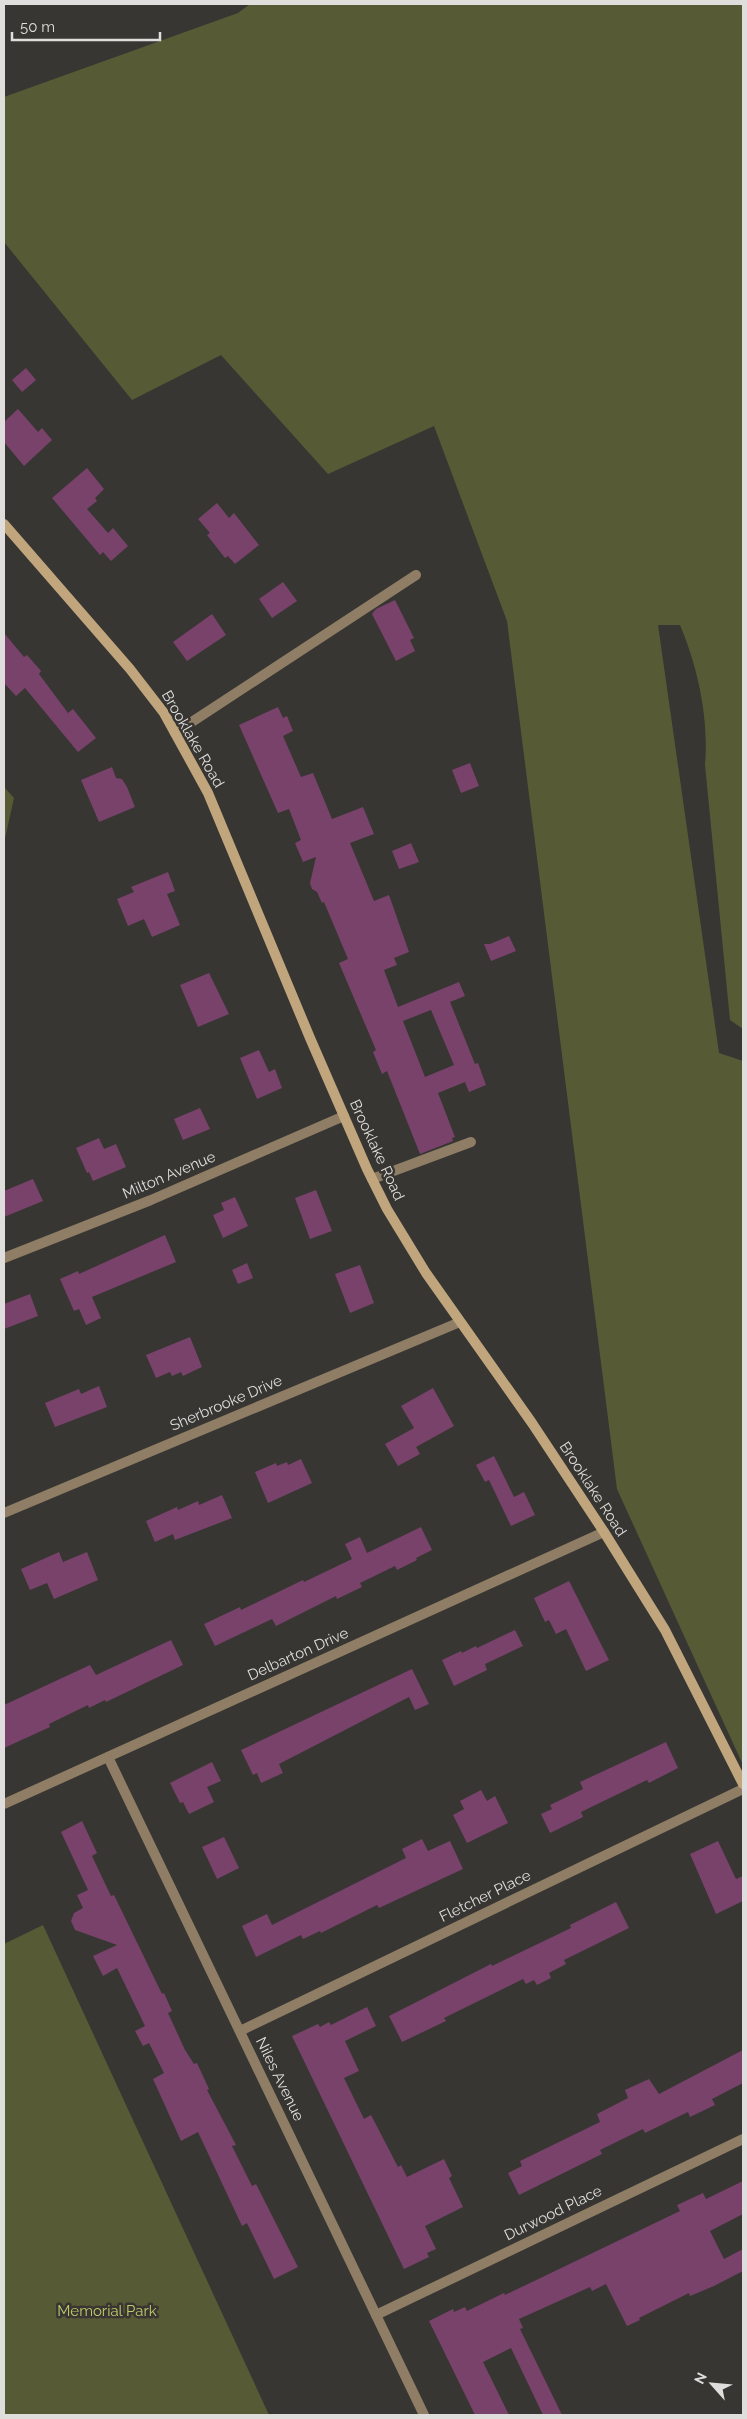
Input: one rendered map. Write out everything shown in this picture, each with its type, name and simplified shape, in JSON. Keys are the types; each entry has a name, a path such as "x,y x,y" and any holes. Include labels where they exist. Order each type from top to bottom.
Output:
{"street":[{"name":"Brooklake Road","path":"4,524 130,669 164,713 208,793 372,1179 404,1238 460,1322 532,1422 665,1630 743,1784"},
{"path":"175,733 416,574"},
{"name":"Milton Avenue","path":"4,1258 151,1200 344,1116"},
{"path":"372,1179 472,1142"},
{"name":"Sherbrooke Drive","path":"4,1513 460,1322"},
{"name":"Delbarton Drive","path":"4,1804 604,1532"},
{"name":"Niles Avenue","path":"108,1757 424,2415"},
{"name":"Fletcher Place","path":"240,2031 743,1789"},
{"name":"Durwood Place","path":"376,2315 743,2139"}],"green space":[{"path":"250,4 743,4 743,1029 730,1020 705,765 704,711 701,694 692,658 680,625 658,625 719,1053 743,1061 743,1765 617,1489 507,621 434,426 328,474 221,355 132,400 4,242 4,97 238,13"},
{"path":"4,787 14,798 4,843"},
{"name":"Memorial Park","path":"43,1925 269,2415 4,2415 4,1944"}],"building":[{"path":"26,368 36,380 22,392 12,380"},
{"path":"18,409 38,432 42,428 52,440 24,466 4,442 4,422"},
{"path":"87,468 104,489 95,498 97,501 87,509 108,533 113,528 128,546 111,561 103,552 100,555 52,498"},
{"path":"217,503 229,518 234,513 259,545 235,564 228,556 225,558 207,535 210,533 198,519"},
{"path":"283,582 297,601 272,618 259,599"},
{"path":"395,600 414,638 410,640 415,651 396,661 372,614 376,609"},
{"path":"212,614 226,635 187,661 173,642"},
{"path":"4,633 24,657 27,655 41,671 39,674 68,713 73,709 96,738 78,752 25,688 16,696 4,683"},
{"path":"278,707 283,718 287,716 293,731 283,736 301,777 313,773 332,819 363,807 374,834 350,843 374,901 389,895 409,952 394,958 397,965 384,970 398,1007 459,982 465,996 450,1002 475,1064 478,1063 486,1085 469,1092 465,1082 438,1093 455,1137 452,1138 453,1141 420,1154 387,1071 382,1074 373,1052 376,1050 339,963 348,959 324,902 322,903 317,892 312,889 310,883 316,857 303,862 295,843 301,840 289,809 278,813 239,725","holes":["431,1010 454,1065 425,1077 403,1021"]},
{"path":"470,763 479,786 461,793 452,770"},
{"path":"112,767 116,778 122,779 127,787 135,807 99,822 81,780"},
{"path":"411,843 419,862 399,869 392,851"},
{"path":"168,872 175,891 167,894 180,925 152,937 144,919 128,926 117,899 134,892 131,887"},
{"path":"509,936 516,951 491,961 484,944 490,944"},
{"path":"209,973 229,1014 198,1027 180,985"},
{"path":"259,1050 269,1072 275,1069 282,1088 257,1099 240,1058"},
{"path":"200,1108 210,1129 183,1140 174,1119"},
{"path":"99,1138 104,1149 116,1144 126,1167 93,1181 89,1172 87,1173 76,1148"},
{"path":"33,1179 43,1201 4,1217 4,1191"},
{"path":"316,1190 332,1231 310,1239 295,1198"},
{"path":"235,1197 248,1226 223,1238 213,1215 224,1210 221,1203"},
{"path":"165,1235 176,1262 92,1297 101,1318 86,1325 79,1309 74,1311 60,1279 78,1271 79,1274"},
{"path":"247,1263 253,1278 238,1284 232,1270"},
{"path":"360,1265 374,1303 350,1313 335,1274"},
{"path":"30,1294 38,1316 4,1329 4,1304"},
{"path":"190,1337 202,1367 183,1376 181,1372 172,1376 170,1372 156,1378 146,1355"},
{"path":"99,1386 107,1407 55,1427 45,1403 79,1389 81,1394"},
{"path":"433,1388 454,1426 416,1447 420,1454 398,1466 385,1444 414,1428 401,1406"},
{"path":"494,1456 514,1497 524,1492 535,1515 511,1526 489,1480 485,1482 476,1465"},
{"path":"301,1459 312,1483 268,1503 255,1472 276,1463 277,1466 287,1462 288,1465"},
{"path":"222,1495 232,1518 175,1540 173,1534 155,1542 146,1521 177,1507 178,1510 198,1501 199,1505"},
{"path":"421,1527 432,1550 416,1558 417,1560 397,1570 395,1566 360,1583 362,1587 337,1599 336,1596 276,1626 272,1619 215,1646 204,1624 240,1607 241,1610 352,1559 345,1544 360,1537 367,1553"},
{"path":"59,1552 63,1562 87,1552 98,1580 54,1599 47,1583 30,1590 21,1569"},
{"path":"569,1581 609,1660 586,1671 566,1629 556,1634 549,1620 545,1622 534,1598"},
{"path":"515,1630 523,1646 485,1664 487,1670 454,1686 442,1660 461,1651 462,1653 476,1646 477,1648"},
{"path":"171,1640 183,1665 106,1702 105,1700 89,1708 88,1705 49,1724 50,1727 4,1748 4,1705 90,1665 96,1675"},
{"path":"412,1669 429,1704 415,1710 409,1697 279,1764 283,1773 261,1783 257,1773 253,1775 241,1750"},
{"path":"666,1742 678,1768 649,1783 647,1780 581,1812 583,1817 550,1833 541,1814 552,1809 550,1805 583,1789 580,1782"},
{"path":"212,1762 221,1781 207,1787 214,1802 189,1814 183,1802 180,1803 170,1783"},
{"path":"481,1790 487,1801 495,1796 508,1823 467,1843 453,1815 464,1809 460,1801"},
{"path":"82,1821 97,1853 92,1856 111,1896 114,1895 162,1994 164,1993 172,2011 168,2013 185,2050 194,2064 197,2063 209,2089 207,2090 236,2145 232,2146 252,2186 256,2184 298,2267 274,2279 247,2223 242,2226 198,2132 181,2141 153,2079 164,2073 149,2043 143,2046 135,2031 145,2026 117,1968 103,1976 93,1956 117,1945 75,1930 71,1921 74,1913 83,1908 77,1895 88,1890 61,1832"},
{"path":"224,1837 239,1868 217,1879 202,1847"},
{"path":"422,1839 428,1851 450,1841 463,1869 379,1908 377,1905 321,1933 320,1931 303,1939 301,1935 256,1957 242,1926 267,1914 272,1925 406,1858 402,1849"},
{"path":"718,1841 736,1879 743,1876 743,1901 716,1914 690,1854"},
{"path":"616,1902 629,1928 564,1960 566,1964 549,1973 551,1978 537,1985 534,1980 526,1984 523,1979 444,2018 446,2021 402,2042 389,2016 491,1964 492,1966 571,1928 570,1925"},
{"path":"367,2007 376,2026 345,2041 359,2071 344,2078 364,2119 371,2115 398,2167 401,2165 407,2177 444,2159 452,2176 449,2178 463,2207 425,2226 436,2249 427,2253 429,2257 404,2269 292,2036 318,2024 320,2027 329,2022 331,2025"},
{"path":"743,2050 743,2083 712,2099 715,2105 690,2117 688,2112 645,2133 643,2129 600,2150 602,2154 519,2195 508,2173 522,2166 520,2161 600,2122 597,2114 628,2098 625,2090 649,2079 659,2094"},
{"path":"743,2181 743,2214 710,2231 724,2259 743,2249 743,2271 690,2296 689,2293 627,2326 606,2284 592,2291 590,2287 519,2319 523,2328 520,2329 562,2415 543,2415 511,2348 483,2362 509,2415 475,2415 429,2321 453,2309 454,2312 465,2307 467,2311 504,2293 505,2295 680,2211 677,2205 703,2193 706,2199"}]}
